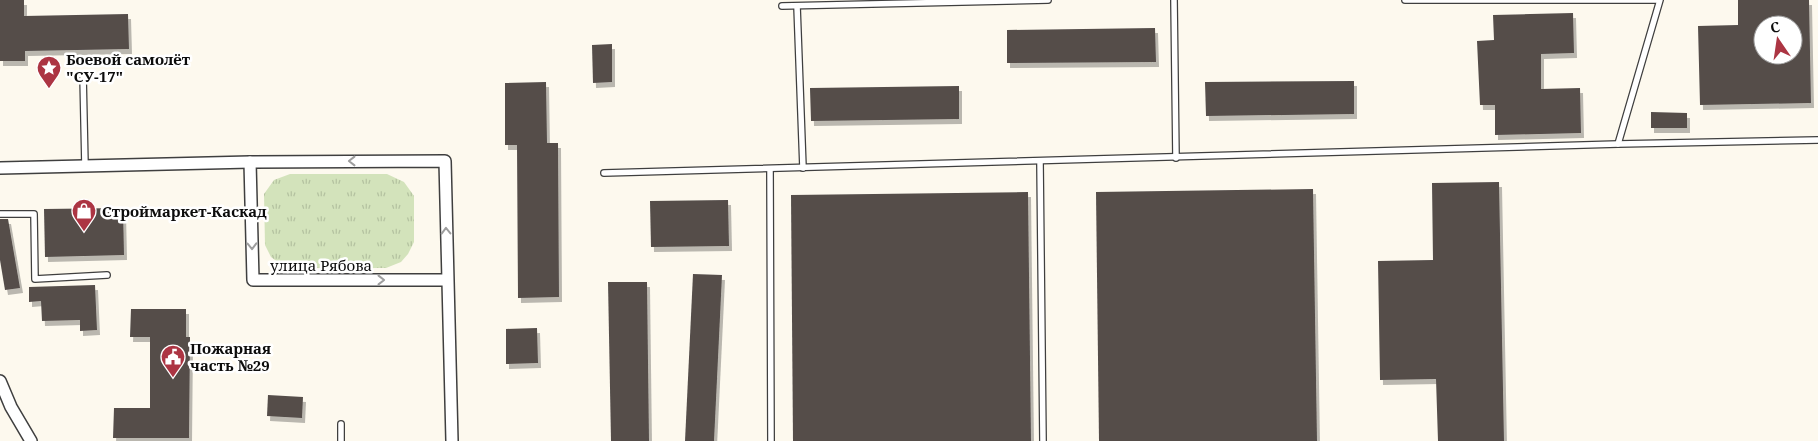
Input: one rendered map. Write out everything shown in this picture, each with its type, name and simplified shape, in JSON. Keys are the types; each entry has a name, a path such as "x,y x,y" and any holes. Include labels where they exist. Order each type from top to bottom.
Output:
{"street":[{"path":"0,168 250,162 445,161 452,441"},
{"name":"улица Рябова","path":"250,162 253,280 447,280"},
{"path":"0,381 11,407 31,441"}],"lane":[{"path":"782,6 867,2 1048,0"},
{"path":"1174,0 1176,158"},
{"path":"1405,0 1659,0 1618,144"},
{"path":"796,6 803,168"},
{"path":"83,74 85,166"},
{"path":"604,173 1818,140"},
{"path":"1040,162 1043,441"},
{"path":"770,169 771,441"},
{"path":"0,214 34,214 35,279 107,275"},
{"path":"341,441 342,424"}],"green space":[{"path":"290,174 387,174 404,182 414,196 414,242 408,254 401,262 386,268 291,268 279,263 271,257 265,245 264,194 274,180"}],"building":[{"path":"0,0 24,0 24,16 128,14 129,49 25,51 25,61 0,61"},
{"path":"1738,0 1809,0 1811,103 1700,105 1698,26 1738,25"},
{"path":"1573,13 1574,53 1541,54 1541,89 1580,88 1581,133 1495,135 1495,105 1480,105 1477,41 1494,40 1493,15"},
{"path":"1155,28 1156,62 1007,63 1007,30"},
{"path":"612,44 612,82 593,83 592,45"},
{"path":"1354,81 1354,114 1206,116 1205,82"},
{"path":"546,82 547,143 558,143 559,297 518,298 517,145 505,145 505,83"},
{"path":"959,86 959,119 811,121 810,88"},
{"path":"1651,112 1687,113 1687,128 1651,128"},
{"path":"1499,182 1504,441 1438,441 1436,379 1380,380 1378,261 1433,260 1432,183"},
{"path":"1313,189 1317,441 1099,441 1096,192"},
{"path":"1028,192 1031,441 793,441 791,195"},
{"path":"728,200 729,246 651,247 650,201"},
{"name":"Строймаркет-Каскад","path":"123,208 124,255 45,257 44,209"},
{"path":"0,219 8,219 20,288 5,290 0,260"},
{"path":"693,274 722,275 714,441 685,441"},
{"path":"608,282 647,282 649,441 611,441"},
{"path":"95,285 97,330 80,331 80,320 42,321 41,301 29,302 29,287"},
{"path":"131,309 186,309 186,337 190,337 189,438 113,438 114,408 150,408 150,337 130,337"},
{"path":"537,328 538,363 506,364 506,329"},
{"path":"268,395 303,397 302,418 267,416"}],"place":[{"name":"Боевой самолёт \"СУ-17\"","path":"49,89"},
{"name":"Строймаркет-Каскад","path":"84,232"},
{"name":"Пожарная часть №29","path":"173,378"}]}
